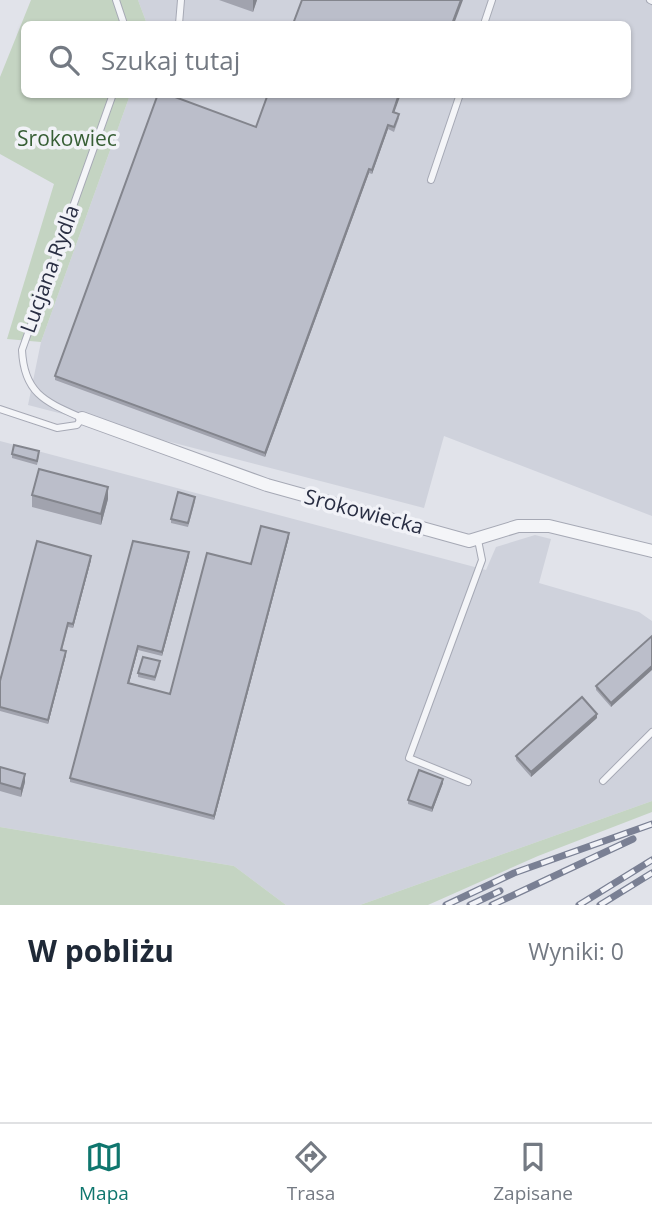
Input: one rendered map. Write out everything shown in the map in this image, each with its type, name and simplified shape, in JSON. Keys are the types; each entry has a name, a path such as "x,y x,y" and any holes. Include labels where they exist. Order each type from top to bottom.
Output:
{"street":[{"name":"Srokowiecka","path":"82,418 267,485 469,541 518,526 549,526 652,551"}],"lane":[{"path":"116,0 123,21"},
{"path":"178,21 181,0"},
{"path":"485,21 492,0"},
{"name":"Lucjana Rydla","path":"82,418 43,399 28,384 22,350 112,98"},
{"path":"431,180 459,98"},
{"path":"0,410 57,428 77,425 82,418"},
{"path":"468,782 409,758 482,560 478,540"},
{"path":"603,781 652,732"}],"shaded area":[{"path":"138,0 652,0 652,516 444,436 424,508 28,405 41,342 129,98 631,98 631,21 146,21"},
{"path":"0,441 486,570 496,547 535,535 551,539 539,583 639,612 652,621 652,801 360,905 286,905 234,866 0,827"}],"green space":[{"name":"Srokowiec","path":"31,0 138,0 146,21 23,21"},
{"name":"Srokowiec","path":"21,25 21,98 129,98 41,342 7,339 54,184 0,154 0,77"},
{"path":"652,801 652,812 538,856 428,905 360,905"},
{"path":"0,827 234,866 286,905 0,905"}],"building":[{"path":"302,0 461,0 453,21 294,21"},
{"path":"157,98 178,98 256,127 267,98 398,98 393,112 399,114 394,127 388,125 372,170 369,169 265,453 55,376"},
{"path":"14,445 39,451 37,461 12,454"},
{"path":"39,469 108,487 101,514 32,495"},
{"path":"178,492 195,497 188,523 171,519"},
{"path":"261,526 289,533 214,816 70,778 133,541 189,552 162,652 138,646 128,683 170,694 207,553 251,564"},
{"path":"37,541 91,556 73,624 68,623 61,650 66,651 48,720 0,707 0,681"},
{"path":"652,636 652,666 611,703 596,686"},
{"path":"143,657 160,661 155,677 138,673"},
{"path":"582,697 597,714 531,772 516,756"},
{"path":"0,767 25,774 21,789 0,783"},
{"path":"419,770 443,779 432,808 408,800"}],"railway":[{"path":"446,905 514,873 652,824"},
{"path":"492,905 633,839"},
{"path":"579,905 652,860"},
{"path":"600,905 652,873"},
{"path":"470,905 500,891"}]}
